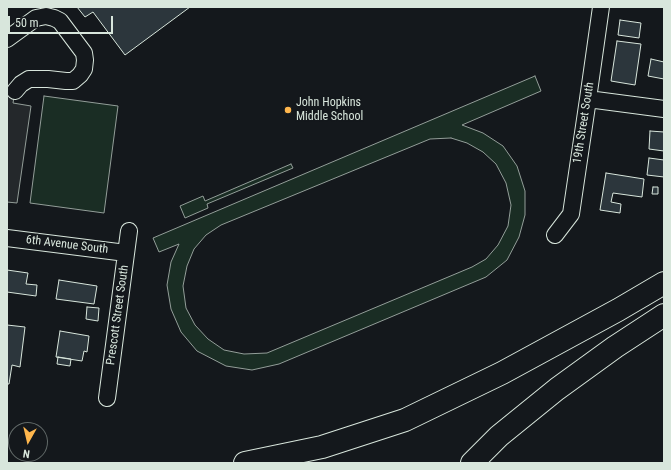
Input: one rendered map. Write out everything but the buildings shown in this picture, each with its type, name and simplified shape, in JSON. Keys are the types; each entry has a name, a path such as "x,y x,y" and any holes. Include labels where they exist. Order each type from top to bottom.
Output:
{"highway":[{"path":"245,463 322,447 405,420 502,373 664,284"},
{"path":"472,463 500,436 556,389 615,347 664,315"}],"street":[{"name":"19th Street South","path":"555,235 571,214 601,7"},
{"path":"7,39 36,18 46,16 60,21 84,53 84,69 73,81 66,82 48,79 29,79 21,84 15,91"},
{"path":"588,99 664,109"},
{"name":"Prescott Street South","path":"107,398 129,231"},
{"name":"6th Avenue South","path":"7,238 126,253"}],"green space":[{"path":"535,76 541,91 462,125 483,133 503,146 517,166 525,191 525,215 519,237 507,260 486,277 279,364 252,370 226,366 197,351 181,332 171,309 167,285 171,262 179,244 159,252 153,238","holes":["451,138 467,143 483,152 496,164 506,183 511,205 508,226 498,245 486,259 472,267 267,353 244,354 224,350 208,339 195,325 186,308 183,286 187,266 194,249 206,235 221,225 430,139"]},
{"path":"44,96 118,106 104,213 30,203"},
{"path":"291,164 293,168 207,204 208,208 185,218 180,206 203,196 205,201"}],"shaded area":[{"path":"7,90 15,91 13,103 31,106 17,203 7,202"}],"place":[{"name":"John Hopkins Middle School","path":"288,110"}]}
